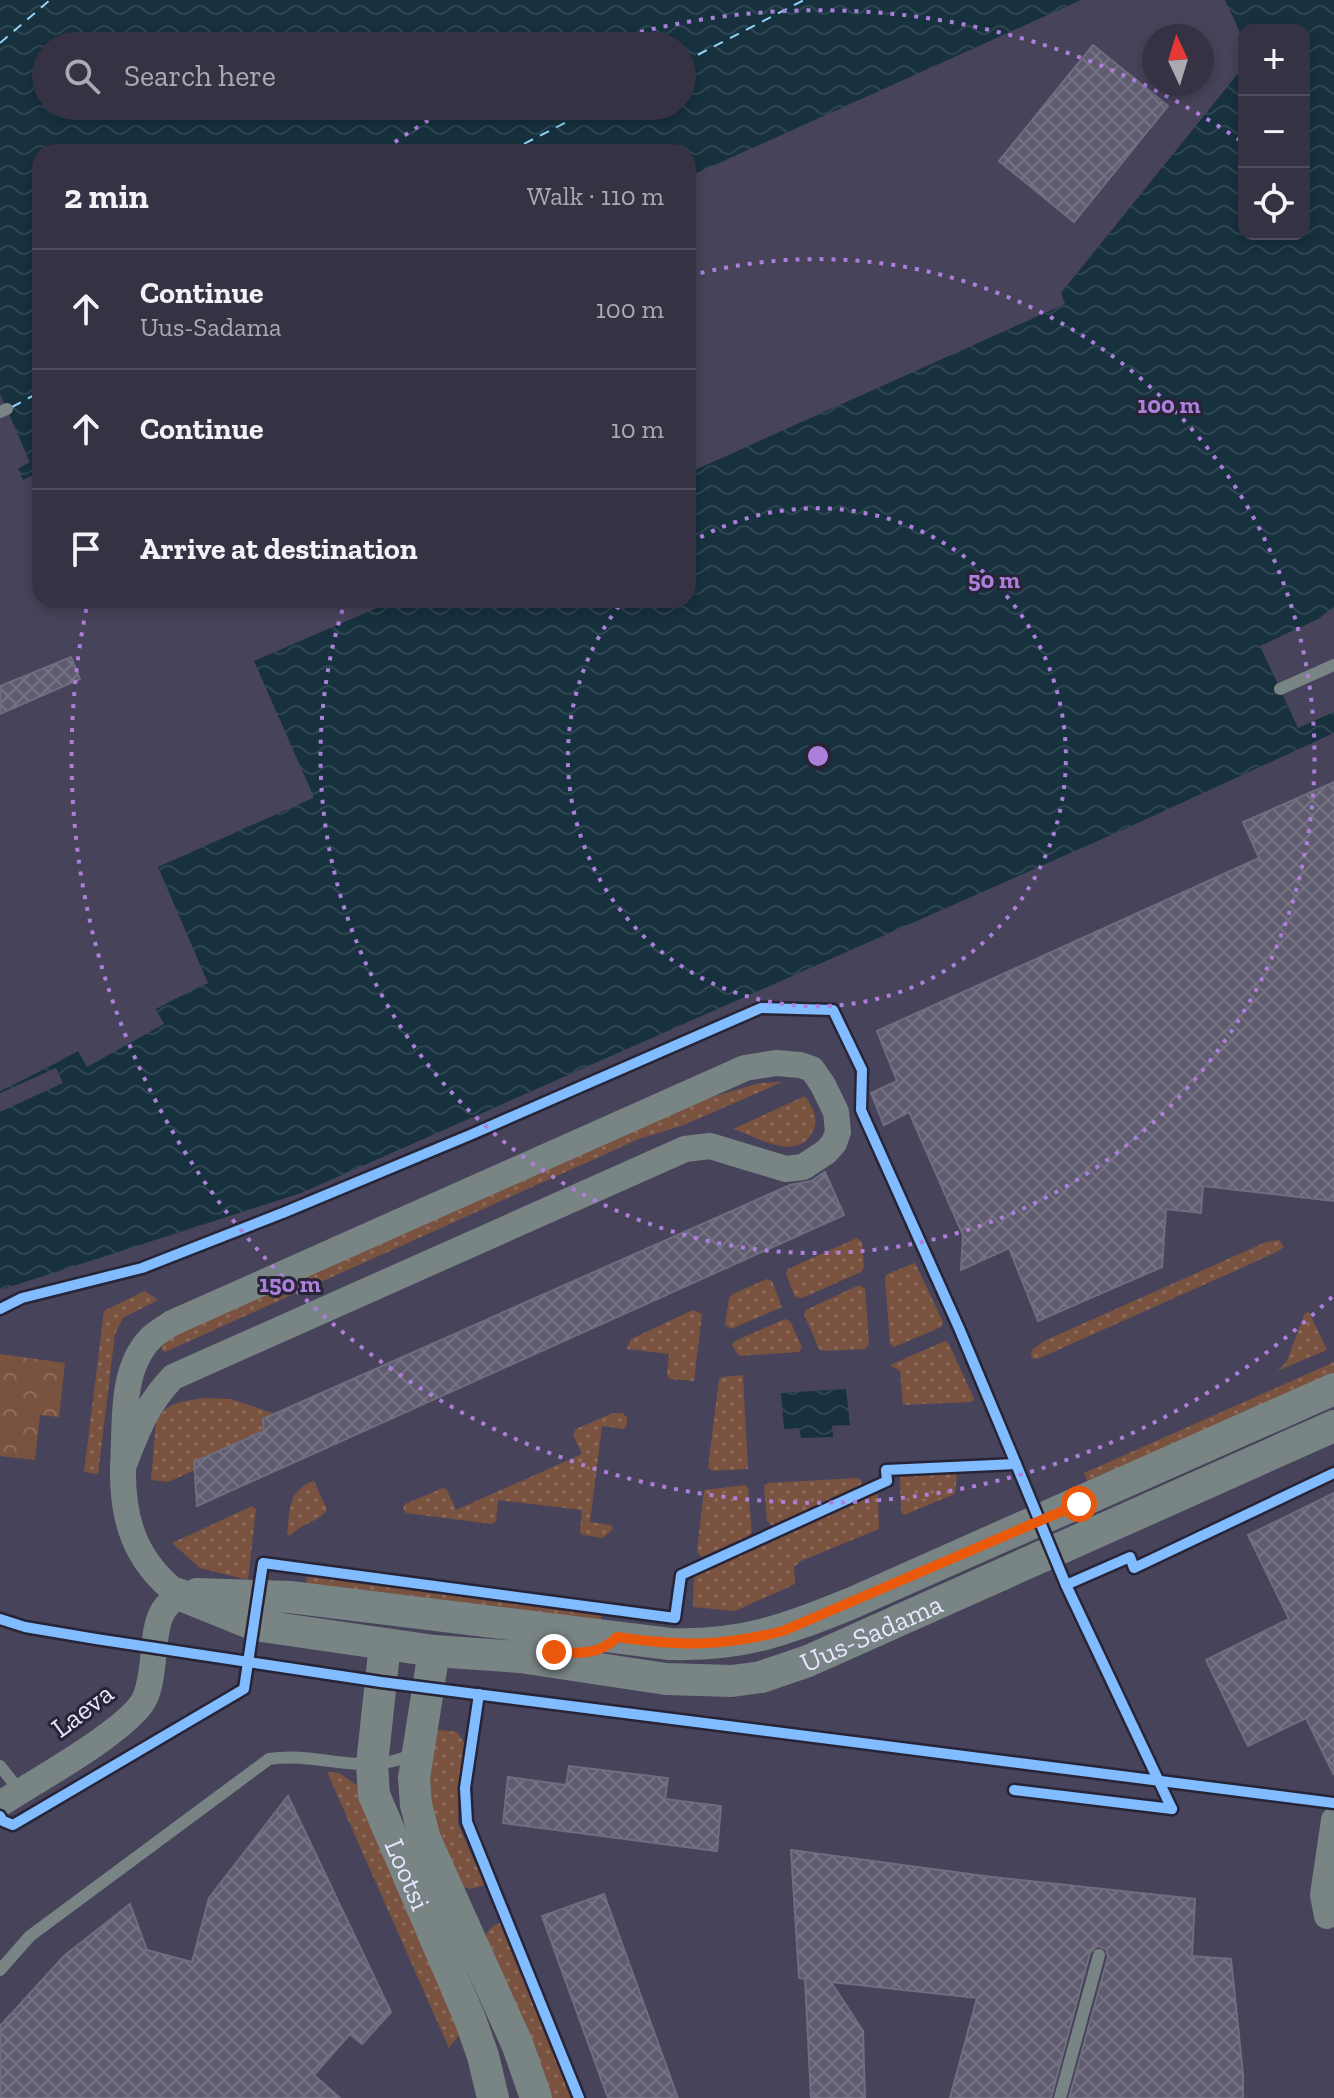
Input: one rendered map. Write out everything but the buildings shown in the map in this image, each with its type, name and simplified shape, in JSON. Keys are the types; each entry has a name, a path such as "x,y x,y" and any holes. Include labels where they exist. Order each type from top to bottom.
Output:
{"street":[{"path":"123,1467 154,1397 173,1377 685,1149 710,1146 765,1165 786,1169 803,1167 826,1152 838,1132 836,1112 823,1085 812,1069 800,1065 776,1063 745,1068 172,1323 151,1338 137,1358 128,1384 123,1467 123,1487 138,1549 156,1577 178,1594"},
{"name":"Uus-Sadama","path":"178,1594 259,1594 612,1642 704,1645 746,1641 783,1631 1079,1504 1334,1389"},
{"name":"Uus-Sadama","path":"178,1594 255,1625 434,1651 520,1657 666,1679 732,1681 761,1677 808,1661 1331,1425"},
{"name":"Laeva","path":"10,1798 132,1716 145,1699 161,1614 178,1594"},
{"path":"385,1644 413,1613 434,1651"},
{"name":"Lootsi","path":"385,1644 372,1764 374,1795 470,2019 493,2098"},
{"name":"Lootsi","path":"434,1651 414,1778 416,1805 425,1839 518,2046 536,2098"},
{"path":"1327,1916 1323,1895 1334,1820"}],"lane":[{"path":"1280,689 1334,665"},
{"path":"520,1657 536,1652 584,1653"},
{"path":"0,1970 30,1936 269,1759 286,1757 359,1765 393,1764 418,1751"},
{"path":"0,1766 10,1798"},
{"path":"1060,2098 1099,1955"}],"green space":[{"path":"782,1082 684,1125 639,1139 165,1352 162,1350 162,1346 180,1331 698,1101 760,1083"},
{"path":"805,1096 814,1113 815,1126 806,1141 797,1146 776,1145 733,1129"},
{"path":"857,1238 862,1242 864,1267 861,1272 802,1298 795,1297 786,1274 788,1269"},
{"path":"1279,1240 1284,1247 1277,1252 1040,1358 1031,1356 1032,1350 1044,1341 1266,1242"},
{"path":"915,1263 943,1322 941,1327 894,1347 890,1344 885,1278 887,1274"},
{"path":"767,1279 772,1281 782,1307 731,1329 725,1325 729,1298"},
{"path":"859,1285 865,1289 869,1344 865,1349 819,1349 804,1314 806,1310"},
{"path":"145,1291 158,1300 123,1318 115,1334 98,1474 84,1472 104,1311"},
{"path":"693,1310 702,1314 694,1381 667,1376 669,1354 627,1349 631,1339"},
{"path":"1309,1312 1327,1350 1277,1371 1286,1363 1305,1313"},
{"path":"785,1319 790,1321 802,1347 799,1352 739,1356 732,1345 735,1341"},
{"path":"945,1341 974,1399 972,1402 903,1405 900,1371 890,1365"},
{"path":"0,1354 65,1363 59,1417 40,1415 35,1460 0,1456"},
{"path":"1334,1362 1334,1374 1089,1485 1084,1473"},
{"path":"743,1375 748,1469 712,1471 708,1467 719,1380"},
{"path":"208,1398 231,1399 275,1414 264,1431 195,1470 168,1482 151,1480 156,1421 172,1405"},
{"path":"613,1413 622,1413 627,1417 627,1424 624,1429 602,1426 590,1522 611,1525 613,1529 603,1538 580,1532 582,1510 498,1500 496,1521 492,1524 406,1513 403,1508 405,1504 443,1488 447,1490 456,1510 582,1454 573,1435 576,1429"},
{"path":"952,1472 957,1475 955,1494 904,1515 901,1512 900,1477 903,1474"},
{"path":"858,1478 862,1481 860,1487 772,1526 767,1521 764,1486 768,1483"},
{"path":"314,1481 327,1510 290,1536 287,1534 289,1516 295,1495"},
{"path":"745,1485 748,1488 752,1532 702,1557 697,1552 704,1490"},
{"path":"878,1494 879,1529 801,1561 794,1567 793,1585 735,1611 693,1607 694,1572"},
{"path":"252,1506 256,1509 248,1580 200,1568 172,1543"},
{"path":"307,1575 602,1611 601,1620 306,1585"},
{"path":"432,1729 457,1732 465,1744 458,1824 485,1885 470,1889 456,1884 435,1833 428,1795"},
{"path":"327,1772 339,1773 358,1786 460,2034 449,2048"},
{"path":"500,1923 573,2098 549,2098 484,1946 488,1931"}],"water":[{"path":"0,0 1081,0 696,173 696,144 32,144 32,476 23,480 18,469 30,462 0,394"},
{"path":"1225,0 1334,0 1334,733 1118,832 301,1193 0,1290 0,1091 208,983 158,867 313,798 254,661 377,608 696,608 696,469 1065,304 1061,293 1238,73 1238,240 1310,240 1310,24 1238,24 1238,28"},
{"path":"846,1389 850,1425 832,1426 833,1437 801,1438 799,1428 784,1429 781,1393"}],"pier":[{"path":"1334,607 1334,712 1298,728 1260,646 1318,619"},
{"path":"155,1008 164,1024 87,1067 78,1051"},
{"path":"56,1068 63,1083 0,1112 0,1093"}],"ferry route":[{"path":"0,43 50,0"},
{"path":"696,56 804,0"},
{"path":"524,144 571,120"},
{"path":"12,407 32,396"}],"cycle path":[{"path":"0,1309 22,1298 142,1268 285,1212 761,1008 833,1010 862,1070 861,1110 1016,1464"},
{"path":"0,1816 3,1821 13,1825 244,1689 263,1563 675,1618 681,1575 887,1481 886,1470 1016,1464 1066,1585 1172,1809"},
{"path":"1066,1585 1130,1557 1134,1568 1334,1473"},
{"path":"0,1619 25,1627 96,1639 381,1682 1334,1803"},
{"path":"479,1694 465,1788 467,1822 579,2098"},
{"path":"1014,1790 1172,1809"}],"route":[{"path":"554,1652 593,1652 607,1647 617,1637 704,1645 746,1641 783,1631 1079,1504"}]}
